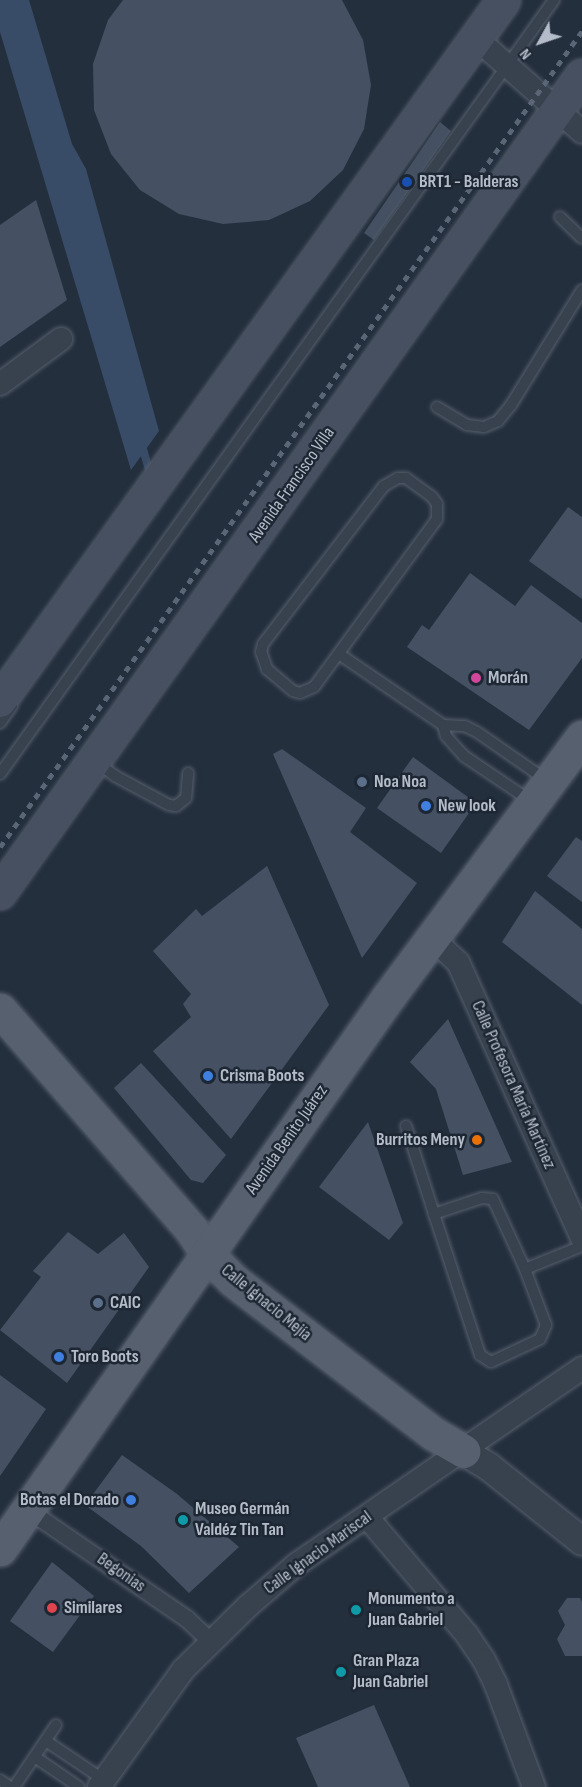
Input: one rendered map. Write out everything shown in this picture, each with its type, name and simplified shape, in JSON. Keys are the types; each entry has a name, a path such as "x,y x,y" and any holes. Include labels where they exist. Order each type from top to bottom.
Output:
{"main road":[{"path":"9,698 176,454 485,46 504,0"},
{"name":"Avenida Francisco Villa","path":"0,893 582,76"},
{"name":"Avenida Benito Juárez","path":"0,1549 388,996 433,939 582,737"},
{"name":"Calle Ignacio Mejía","path":"0,1010 191,1229 207,1254 243,1287 435,1434 462,1450"}],"street":[{"path":"485,46 582,132"},
{"path":"0,384 61,339"},
{"name":"Calle Profesora María Martínez","path":"433,939 458,962 582,1238"},
{"name":"Calle Ignacio Mariscal","path":"101,1783 183,1670 211,1641 297,1564 582,1368"},
{"name":"Calle Ignacio Mejía","path":"462,1450 488,1466 582,1541"},
{"name":"Begonias","path":"28,1510 187,1618 211,1641"},
{"path":"367,1517 466,1635 484,1660 496,1685 534,1787"}],"lane":[{"path":"0,774 554,0"},
{"path":"560,217 582,238"},
{"path":"437,407 467,425 484,427 498,421 511,405 582,290"},
{"path":"398,478 406,478 438,504 437,519 339,654 314,687 300,693 293,691 267,669 261,652 263,644 384,486 398,478"},
{"path":"57,643 84,605"},
{"path":"339,654 443,725 453,745 464,756 542,793"},
{"path":"0,723 9,698"},
{"path":"443,725 465,726 477,732 542,793"},
{"path":"93,760 115,776 169,805 176,806 186,798 188,773"},
{"path":"406,1126 434,1214 480,1355 484,1360 491,1362 506,1357 540,1339 546,1325 525,1269 493,1198 482,1198 434,1214"},
{"path":"525,1269 582,1246"},
{"path":"0,1780 12,1787 56,1725"},
{"path":"46,1741 101,1783"},
{"path":"35,1757 80,1787"}],"water":[{"path":"0,0 29,0 72,144 86,169 159,431 131,470 0,32"}],"building":[{"path":"123,0 342,0 363,40 371,85 364,129 343,170 310,201 269,220 223,224 179,214 140,190 111,154 94,110 93,64 108,20"},
{"name":"BRT1 - Balderas","path":"440,122 451,131 374,240 364,233"},
{"path":"36,200 67,300 0,347 0,225"},
{"path":"568,507 582,517 582,599 529,561"},
{"path":"470,573 515,606 531,585 582,623 582,658 529,730 407,647 422,625 429,630"},
{"path":"282,749 366,808 350,832 417,883 362,958 273,754"},
{"name":"New look","path":"413,757 476,803 441,853 377,808"},
{"path":"576,837 582,841 582,902 547,876"},
{"path":"267,866 329,1005 231,1139 153,1051 191,1017 183,1004 191,994 153,951 196,909 202,916"},
{"path":"535,891 582,929 582,1005 502,942"},
{"path":"448,1019 512,1162 463,1175 436,1089 410,1062"},
{"path":"141,1063 226,1155 203,1183 191,1180 114,1088"},
{"path":"368,1122 403,1223 389,1240 319,1187"},
{"path":"68,1232 98,1254 124,1233 149,1267 67,1383 0,1330 41,1277 33,1271"},
{"path":"0,1375 46,1409 0,1476"},
{"path":"122,1455 177,1494 239,1547 189,1593 141,1546 85,1505"},
{"name":"Similares","path":"52,1562 94,1596 53,1652 10,1621"},
{"path":"567,1598 580,1598 582,1602 582,1656 565,1656 557,1639 565,1625 558,1611"},
{"path":"374,1705 410,1787 318,1787 296,1738"}],"waterway":[{"path":"141,442 150,474"}],"railway":[{"path":"0,847 582,31"}],"place":[{"name":"BRT1 - Balderas","path":"407,182"},
{"name":"Morán","path":"476,678"},
{"name":"Noa Noa","path":"362,782"},
{"name":"New look","path":"426,806"},
{"name":"Crisma Boots","path":"208,1076"},
{"name":"Burritos Meny","path":"477,1140"},
{"name":"CAIC","path":"98,1303"},
{"name":"Toro Boots","path":"59,1357"},
{"name":"Botas el Dorado","path":"131,1500"},
{"name":"Museo Germán Valdéz Tin Tan","path":"183,1520"},
{"name":"Similares","path":"52,1608"},
{"name":"Monumento a Juan Gabriel","path":"356,1610"},
{"name":"Gran Plaza Juan Gabriel","path":"341,1672"}]}
